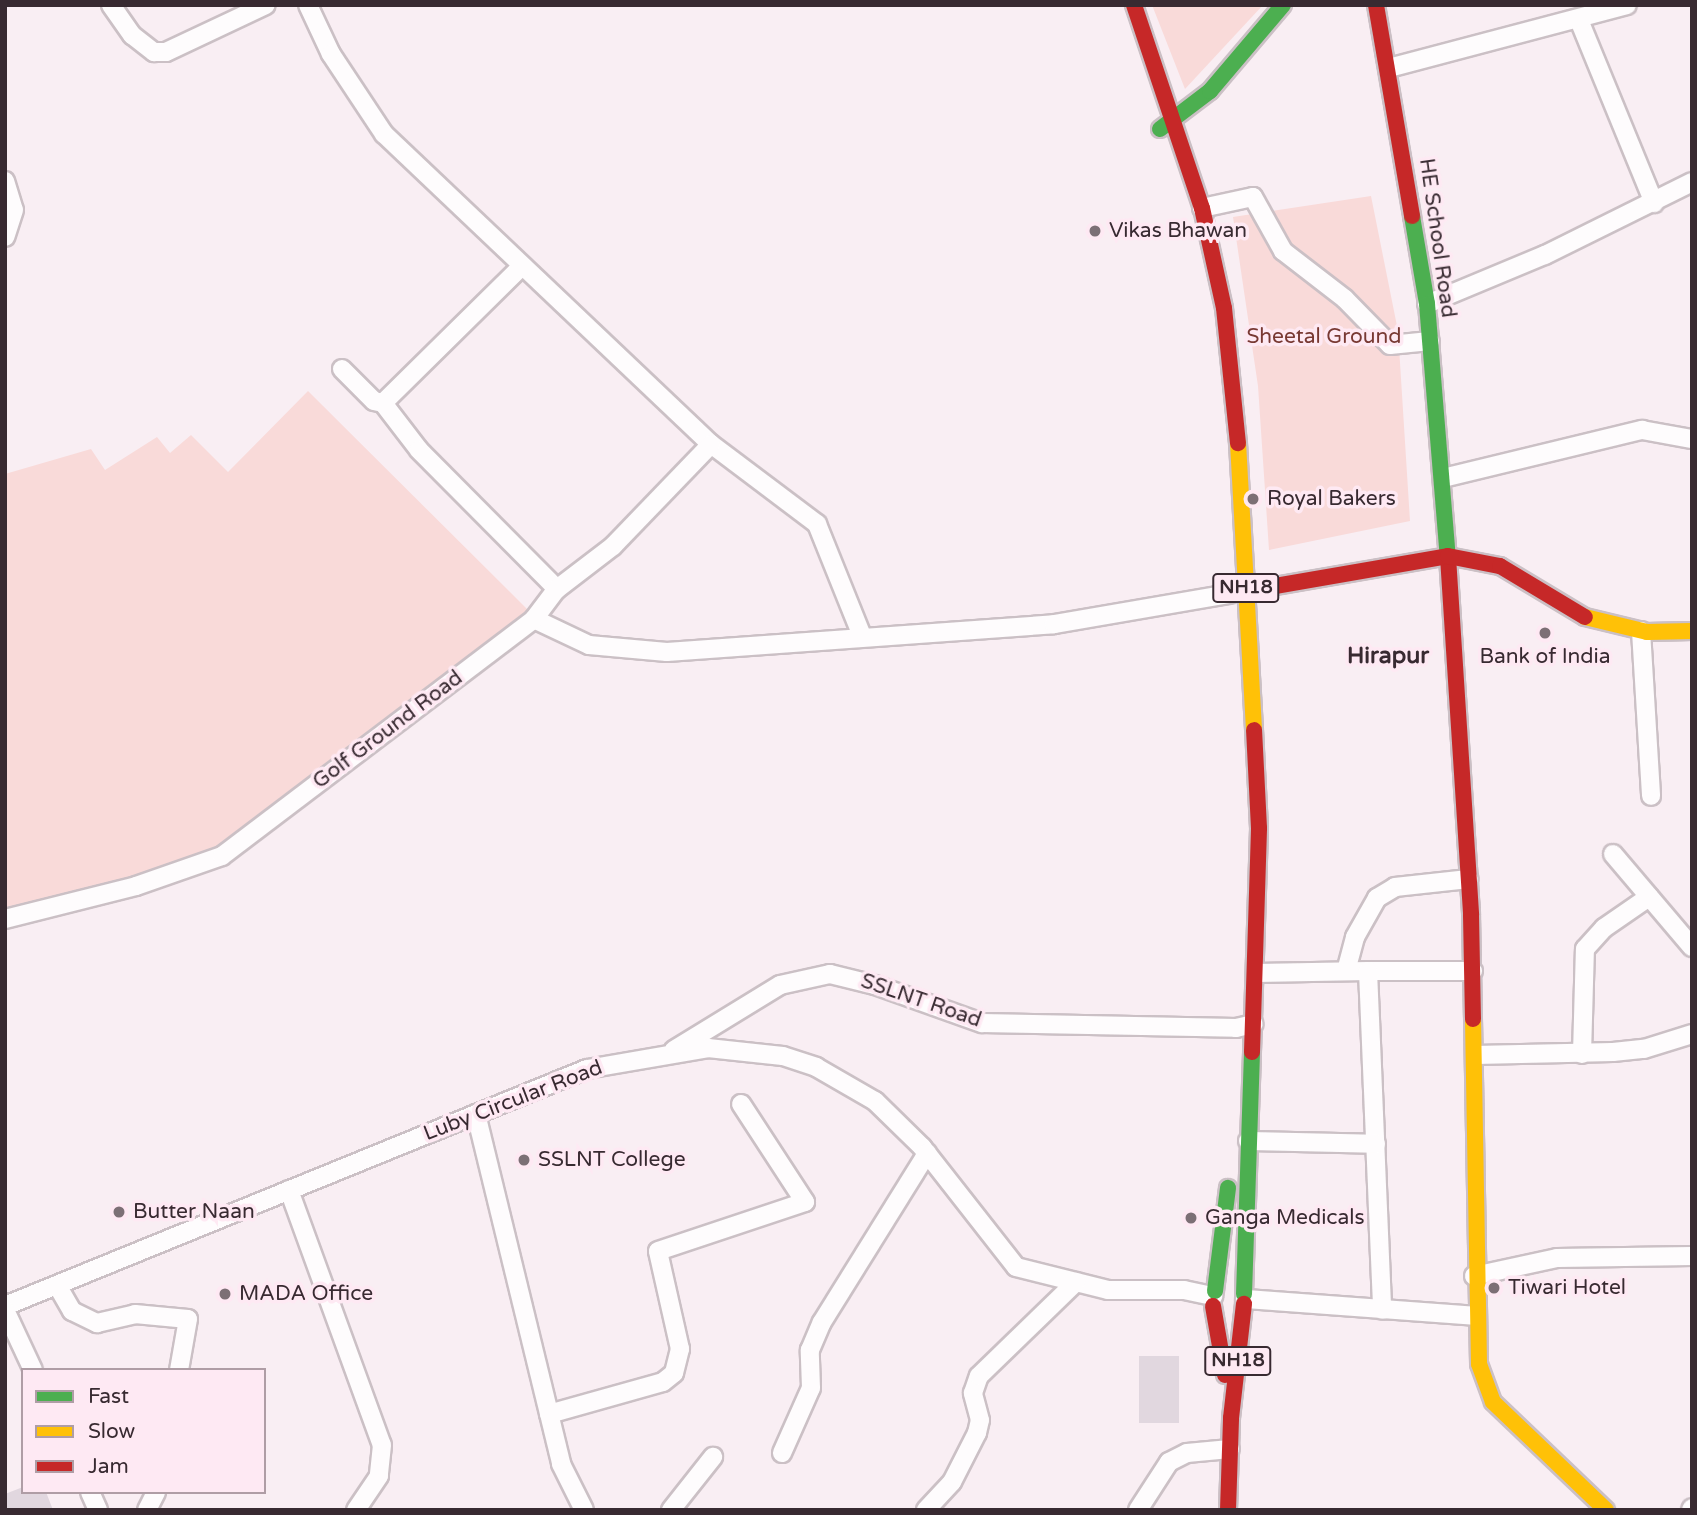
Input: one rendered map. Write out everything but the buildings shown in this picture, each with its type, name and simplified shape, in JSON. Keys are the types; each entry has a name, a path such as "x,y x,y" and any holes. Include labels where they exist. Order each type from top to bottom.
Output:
{"main road":[{"path":"1117,5 1159,129 1203,288 1219,435"},
{"name":"NH18","path":"1135,5 1202,208 1230,353 1238,593 1241,815"},
{"path":"1159,129 1175,120 1235,65 1283,5"},
{"name":"HE School Road","path":"1376,5 1389,68 1427,304 1443,478 1473,971 1474,1276 1479,1364 1493,1402 1606,1510"},
{"name":"NH18","path":"1226,556 1238,593 1258,761 1256,973 1244,1299 1231,1418 1228,1510"},
{"path":"1238,593 1448,556 1486,561 1579,615 1614,628 1692,631"},
{"path":"1233,1097 1240,851"},
{"name":"NH18","path":"1229,1166 1214,1297 1231,1418"},
{"path":"1214,1297 1233,1284 1244,1299"},
{"name":"NH18","path":"1214,1297 1221,1314 1232,1316 1244,1299"}],"street":[{"path":"111,5 132,35 154,52 166,52 265,5"},
{"path":"308,5 331,54 384,134 711,444 817,524 862,636"},
{"path":"1389,68 1579,20 1626,5"},
{"path":"1579,20 1654,202"},
{"path":"5,181 14,210 5,237"},
{"path":"1427,304 1654,202 1692,182"},
{"path":"1202,208 1253,197 1283,251 1345,299 1390,345 1430,341"},
{"path":"383,403 522,266"},
{"path":"342,369 374,401 383,403 419,450 557,589"},
{"path":"1443,478 1642,430 1692,439"},
{"name":"Golf Ground Road","path":"5,919 136,886 222,856 534,619 557,589 613,546 711,444"},
{"path":"534,619 589,645 667,652 1054,624 1238,593"},
{"path":"1642,631 1651,796"},
{"path":"1613,854 1692,947"},
{"path":"1346,971 1355,937 1377,898 1395,887 1469,879"},
{"path":"1582,1054 1585,949 1604,928 1649,897"},
{"path":"1368,971 1382,1310"},
{"path":"1256,973 1473,971"},
{"name":"SSLNT Road","path":"668,1053 780,985 830,974 875,985 982,1023 1236,1028 1254,1024"},
{"path":"1475,1055 1582,1054 1644,1049 1692,1034"},
{"name":"Luby Circular Road","path":"5,1308 587,1069 668,1053 745,1050 817,1067 875,1101 927,1153 1016,1267 1108,1290 1184,1290 1214,1297"},
{"path":"549,1414 663,1382 674,1373 680,1349 657,1251 805,1202 741,1104"},
{"path":"476,1114 568,1484 584,1510"},
{"path":"1248,1141 1376,1144"},
{"path":"782,1453 811,1388 810,1350 822,1322 927,1153"},
{"path":"289,1190 382,1445 379,1476 356,1510"},
{"path":"1474,1276 1556,1258 1692,1256"},
{"path":"926,1510 952,1482 977,1433 980,1420 973,1393 979,1376 1076,1282"},
{"path":"57,1285 72,1311 97,1323 135,1314 188,1319 179,1368"},
{"path":"1244,1299 1475,1316"},
{"path":"5,1308 32,1368"},
{"path":"1138,1510 1168,1462 1187,1453 1230,1449"},
{"path":"671,1510 713,1457"},
{"path":"91,1494 98,1510"},
{"path":"147,1510 155,1494"}],"green space":[{"path":"1152,5 1263,5 1185,89"},
{"name":"Sheetal Ground","path":"1371,196 1398,331 1410,521 1269,550 1258,386 1233,217"},
{"path":"308,391 529,611 220,852 5,927 5,474 91,449 105,470 157,437 170,453 191,435 228,472"}],"traffic: fast":[{"path":"1160,129 1210,91 1283,5"},
{"path":"1412,216 1427,304 1448,557"},
{"path":"1244,1294 1252,1052"},
{"path":"1215,1291 1228,1188"}],"traffic: slow":[{"path":"1238,443 1254,730"},
{"path":"1585,617 1647,632 1692,631"},
{"path":"1473,1019 1479,1364 1493,1402 1606,1510"}],"traffic: jam":[{"path":"1134,5 1202,208 1224,308 1238,443"},
{"path":"1376,5 1412,216"},
{"path":"1229,594 1448,556 1500,566 1585,617"},
{"path":"1448,557 1471,915 1473,1019"},
{"path":"1252,1052 1259,828 1254,730"},
{"path":"1228,1510 1231,1418 1244,1304"},
{"path":"1213,1306 1225,1375"}],"place":[{"name":"Vikas Bhawan","path":"1095,231"},
{"name":"Royal Bakers","path":"1253,499"},
{"name":"Bank of India","path":"1545,633"},
{"name":"SSLNT College","path":"524,1160"},
{"name":"Butter Naan","path":"119,1212"},
{"name":"Ganga Medicals","path":"1191,1218"},
{"name":"Tiwari Hotel","path":"1494,1288"},
{"name":"MADA Office","path":"225,1294"}],"district":[{"name":"Hirapur","path":"1388,656"}]}
